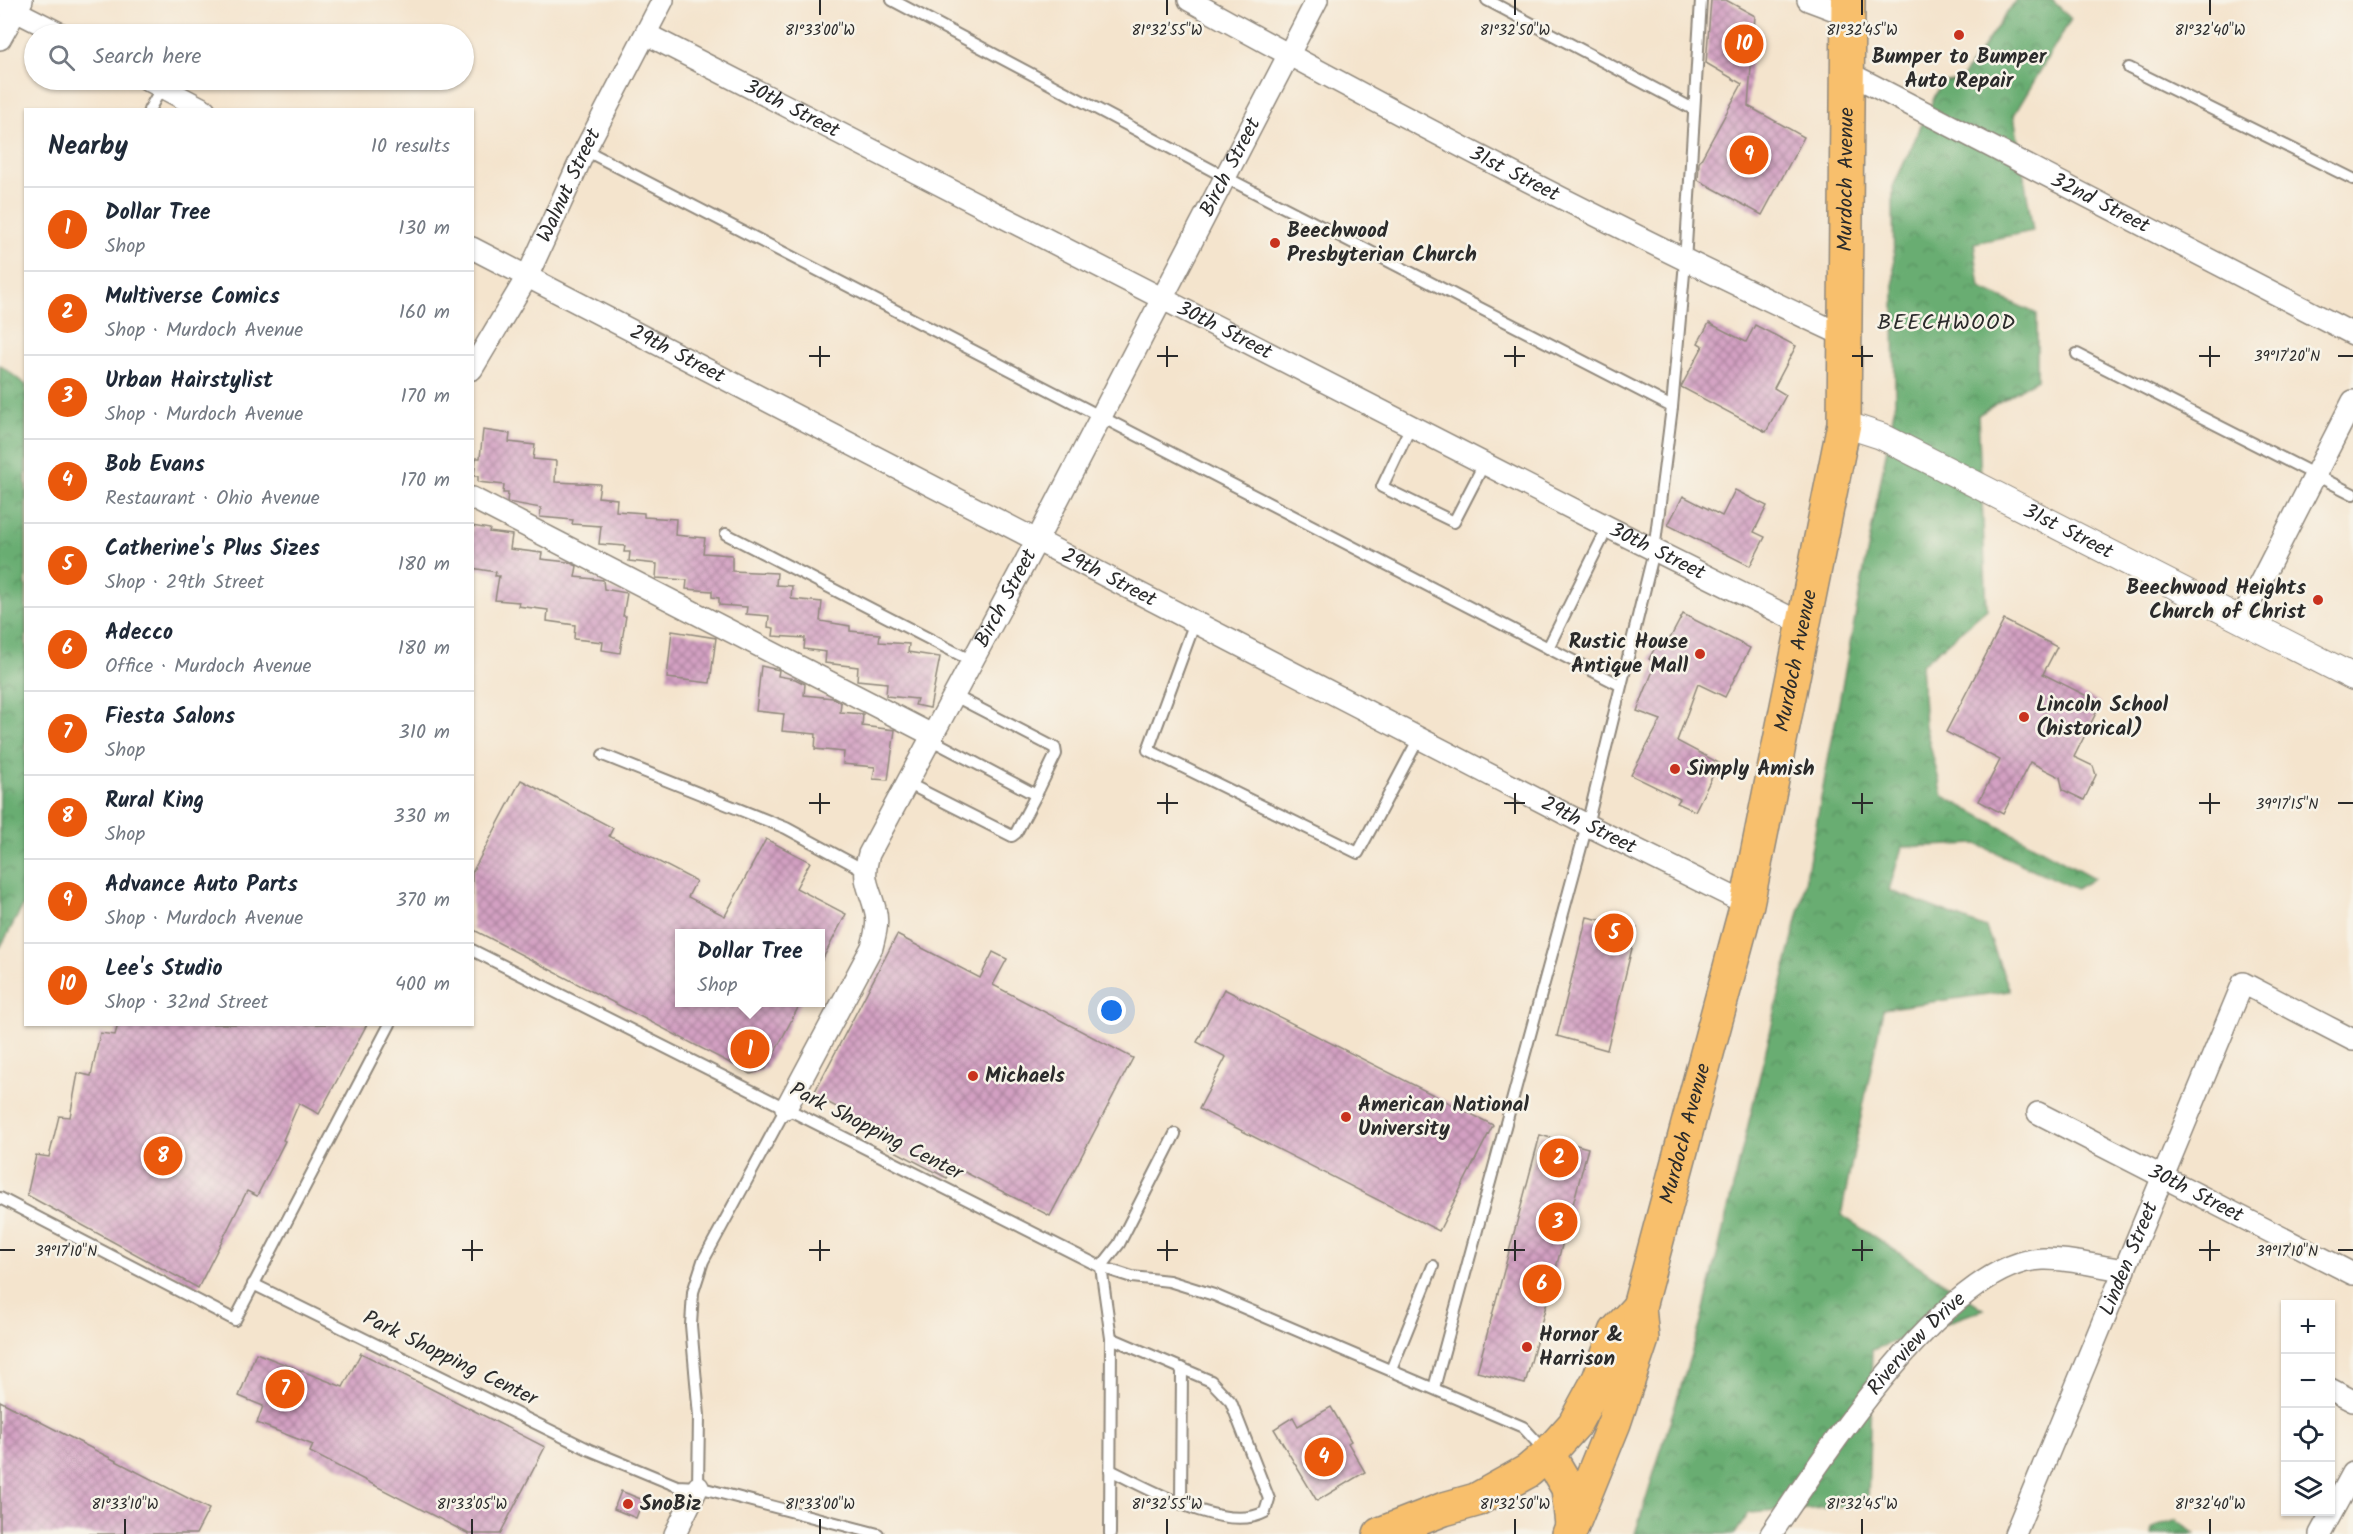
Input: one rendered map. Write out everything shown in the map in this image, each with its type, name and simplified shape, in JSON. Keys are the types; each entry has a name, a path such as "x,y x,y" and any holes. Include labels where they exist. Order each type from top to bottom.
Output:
{"main road":[{"name":"Murdoch Avenue","path":"1571,1529 1614,1423 1642,1339 1639,1307 1747,904 1845,424 1848,8"},
{"name":"Murdoch Avenue","path":"1380,1534 1444,1509 1476,1500 1528,1471 1548,1454 1574,1425 1599,1379 1616,1332 1639,1307"},
{"path":"1548,1454 1568,1488 1571,1529"}],"street":[{"name":"Walnut Street","path":"474,366 527,277 585,150 663,0"},
{"name":"31st Street","path":"1189,0 1288,55 1685,262 1847,337"},
{"name":"Birch Street","path":"864,870 869,854 1037,540 1317,0"},
{"path":"1808,0 1848,8"},
{"path":"0,39 12,5 44,24"},
{"name":"30th Street","path":"646,34 1654,551 1803,624"},
{"name":"32nd Street","path":"1847,72 2353,334"},
{"path":"168,90 202,108"},
{"name":"29th Street","path":"474,249 1587,825 1747,904"},
{"path":"2241,620 2353,401"},
{"name":"31st Street","path":"1845,424 1881,436 2353,677"},
{"path":"474,499 931,737"},
{"path":"786,1108 872,948 877,928 876,910 866,886 864,870"},
{"name":"Linden Street","path":"2015,1534 2243,983 2353,1040"},
{"name":"30th Street","path":"2038,1113 2353,1274"},
{"name":"Riverview Drive","path":"1771,1534 1843,1429 1912,1344 1965,1294 2013,1266 2043,1259 2125,1270"},
{"path":"2335,1391 2353,1401"},
{"path":"2320,1534 2353,1473"},
{"path":"675,1534 698,1487"}],"lane":[{"path":"892,0 1225,177 1672,407"},
{"path":"1487,0 1693,109"},
{"path":"1434,1389 1587,825 1654,551 1672,407 1685,262 1701,0"},
{"path":"2129,68 2353,179"},
{"path":"149,108 153,90"},
{"path":"585,150 1620,686"},
{"path":"2077,354 2353,494"},
{"path":"1411,426 1382,487 1454,522 1484,464"},
{"path":"1548,648 1608,527"},
{"path":"726,534 972,661"},
{"path":"1195,622 1148,750 1358,853 1419,738"},
{"path":"907,783 1011,836 1016,833 1036,795 1056,754 1055,748 953,695"},
{"path":"931,737 1036,795"},
{"path":"603,755 786,828 864,870"},
{"name":"Park Shopping Center","path":"474,951 1101,1267 1132,1277 1169,1281 1214,1295 1523,1427 1548,1454"},
{"path":"0,1198 235,1320 389,1026"},
{"path":"698,1487 699,1416 691,1325 693,1292 703,1261 786,1108"},
{"path":"1110,1534 1111,1338 1101,1267 1119,1244 1175,1134"},
{"path":"1391,1370 1433,1266"},
{"name":"Park Shopping Center","path":"253,1284 590,1450 676,1486 698,1487 878,1534"},
{"path":"1110,1470 1215,1517 1256,1518 1265,1512 1269,1499 1231,1402 1211,1381 1111,1338"},
{"path":"1181,1502 1182,1368"}],"green space":[{"path":"2016,0 2052,0 2071,19 2014,115 2033,231 1974,243 1980,288 2037,314 2037,379 1978,415 1987,609 1921,665 1925,726 1943,796 2094,878 2076,889 1977,844 1902,847 1889,890 1986,928 2010,991 1883,1009 1841,1215 1984,1309 1872,1350 1868,1505 1749,1513 1735,1534 1635,1534 1701,1322 1802,899 1895,405 1893,187 1941,83 1960,80"},
{"path":"0,365 24,383 24,904 0,948"},
{"path":"2176,1519 2195,1534 2151,1534 2152,1528"}],"building":[{"path":"1711,0 1726,0 1755,16 1748,106 1804,137 1762,215 1698,180 1699,163 1742,84 1706,63"},
{"path":"1709,323 1746,342 1755,325 1796,346 1774,388 1786,395 1766,432 1681,387 1703,346 1698,343"},
{"path":"483,430 510,434 509,442 535,445 533,459 556,461 555,482 600,484 598,497 617,499 616,511 644,513 644,517 676,519 675,535 705,538 703,553 732,555 732,571 777,573 776,585 792,586 791,599 822,602 820,621 850,626 850,631 880,634 879,642 909,644 908,652 940,657 930,708 915,705 917,699 886,696 887,683 857,680 858,667 825,663 826,652 804,649 805,638 773,636 774,628 768,627 769,616 746,614 747,607 719,605 719,598 712,597 712,591 686,589 687,580 656,578 657,564 629,561 630,552 624,552 625,546 599,544 601,526 572,524 573,520 540,517 541,508 507,502 508,493 503,493 504,485 478,482 478,476 474,476 476,458 480,458"},
{"path":"1735,490 1767,506 1754,532 1765,537 1750,566 1668,525 1683,496 1722,516"},
{"path":"474,526 490,529 489,532 512,535 510,549 542,553 541,559 568,562 577,566 575,577 603,580 604,589 627,593 620,653 602,650 603,642 574,639 575,625 547,621 548,610 518,606 519,602 495,600 499,576 495,576 496,572 474,568"},
{"path":"1683,614 1750,648 1725,697 1698,684 1677,741 1719,763 1695,811 1677,803 1680,799 1631,775 1661,720 1637,711 1656,663 1649,659 1659,640 1667,644"},
{"name":"Lincoln School (historical)","path":"2004,620 2057,647 2043,674 2101,703 2074,757 2093,766 2096,775 2084,800 2063,790 2060,777 2030,762 2003,814 1979,801 2000,760 1946,732"},
{"path":"672,631 716,638 710,683 667,678"},
{"path":"761,666 779,670 778,676 795,679 805,684 804,695 833,698 841,703 840,712 863,714 862,726 895,730 888,780 873,779 875,767 843,764 844,752 815,749 816,734 782,731 784,714 756,711"},
{"path":"521,780 613,828 609,836 696,881 688,897 725,916 766,839 810,862 796,888 846,914 825,954 825,929 675,929 675,1007 798,1007 766,1069 751,1074 474,930 474,869"},
{"path":"1587,917 1637,928 1607,1050 1557,1036"},
{"name":"Michaels","path":"897,935 980,978 993,952 1007,959 993,985 1133,1058 1050,1216 953,1166 947,1178 887,1147 893,1136 813,1095"},
{"name":"American National University","path":"1224,989 1493,1125 1439,1231 1199,1109 1226,1057 1197,1042"},
{"path":"117,1026 366,1026 319,1114 299,1103 283,1140 285,1141 257,1196 247,1191 198,1288 27,1195 36,1155 49,1157 59,1116 70,1117 78,1073 91,1076 100,1033 115,1035"},
{"path":"1540,1135 1588,1148 1525,1384 1477,1372"},
{"path":"256,1353 343,1387 361,1353 545,1447 500,1534 469,1534 310,1452 313,1445 257,1423 263,1406 239,1396"},
{"path":"0,1401 209,1509 196,1534 0,1534"},
{"path":"1331,1407 1351,1441 1348,1443 1365,1472 1317,1501 1274,1429 1293,1417 1298,1426"},
{"name":"SnoBiz","path":"621,1491 643,1500 636,1518 614,1509"}],"place":[{"name":"Bumper to Bumper Auto Repair","path":"1959,35"},
{"name":"Lee's Studio","path":"1744,44"},
{"name":"Advance Auto Parts","path":"1749,155"},
{"name":"Beechwood Presbyterian Church","path":"1275,243"},
{"name":"Beechwood Heights Church of Christ","path":"2318,600"},
{"name":"Rustic House Antique Mall","path":"1700,654"},
{"name":"Lincoln School (historical)","path":"2024,717"},
{"name":"Simply Amish","path":"1675,769"},
{"name":"Catherine's Plus Sizes","path":"1614,933"},
{"name":"Dollar Tree","path":"750,1049"},
{"name":"Michaels","path":"973,1076"},
{"name":"American National University","path":"1346,1117"},
{"name":"Rural King","path":"163,1156"},
{"name":"Multiverse Comics","path":"1559,1158"},
{"name":"Urban Hairstylist","path":"1558,1222"},
{"name":"Adecco","path":"1542,1284"},
{"name":"Hornor & Harrison","path":"1527,1347"},
{"name":"Fiesta Salons","path":"285,1389"},
{"name":"Bob Evans","path":"1324,1457"},
{"name":"SnoBiz","path":"628,1504"}],"district":[{"name":"BEECHWOOD","path":"1947,323"}]}
